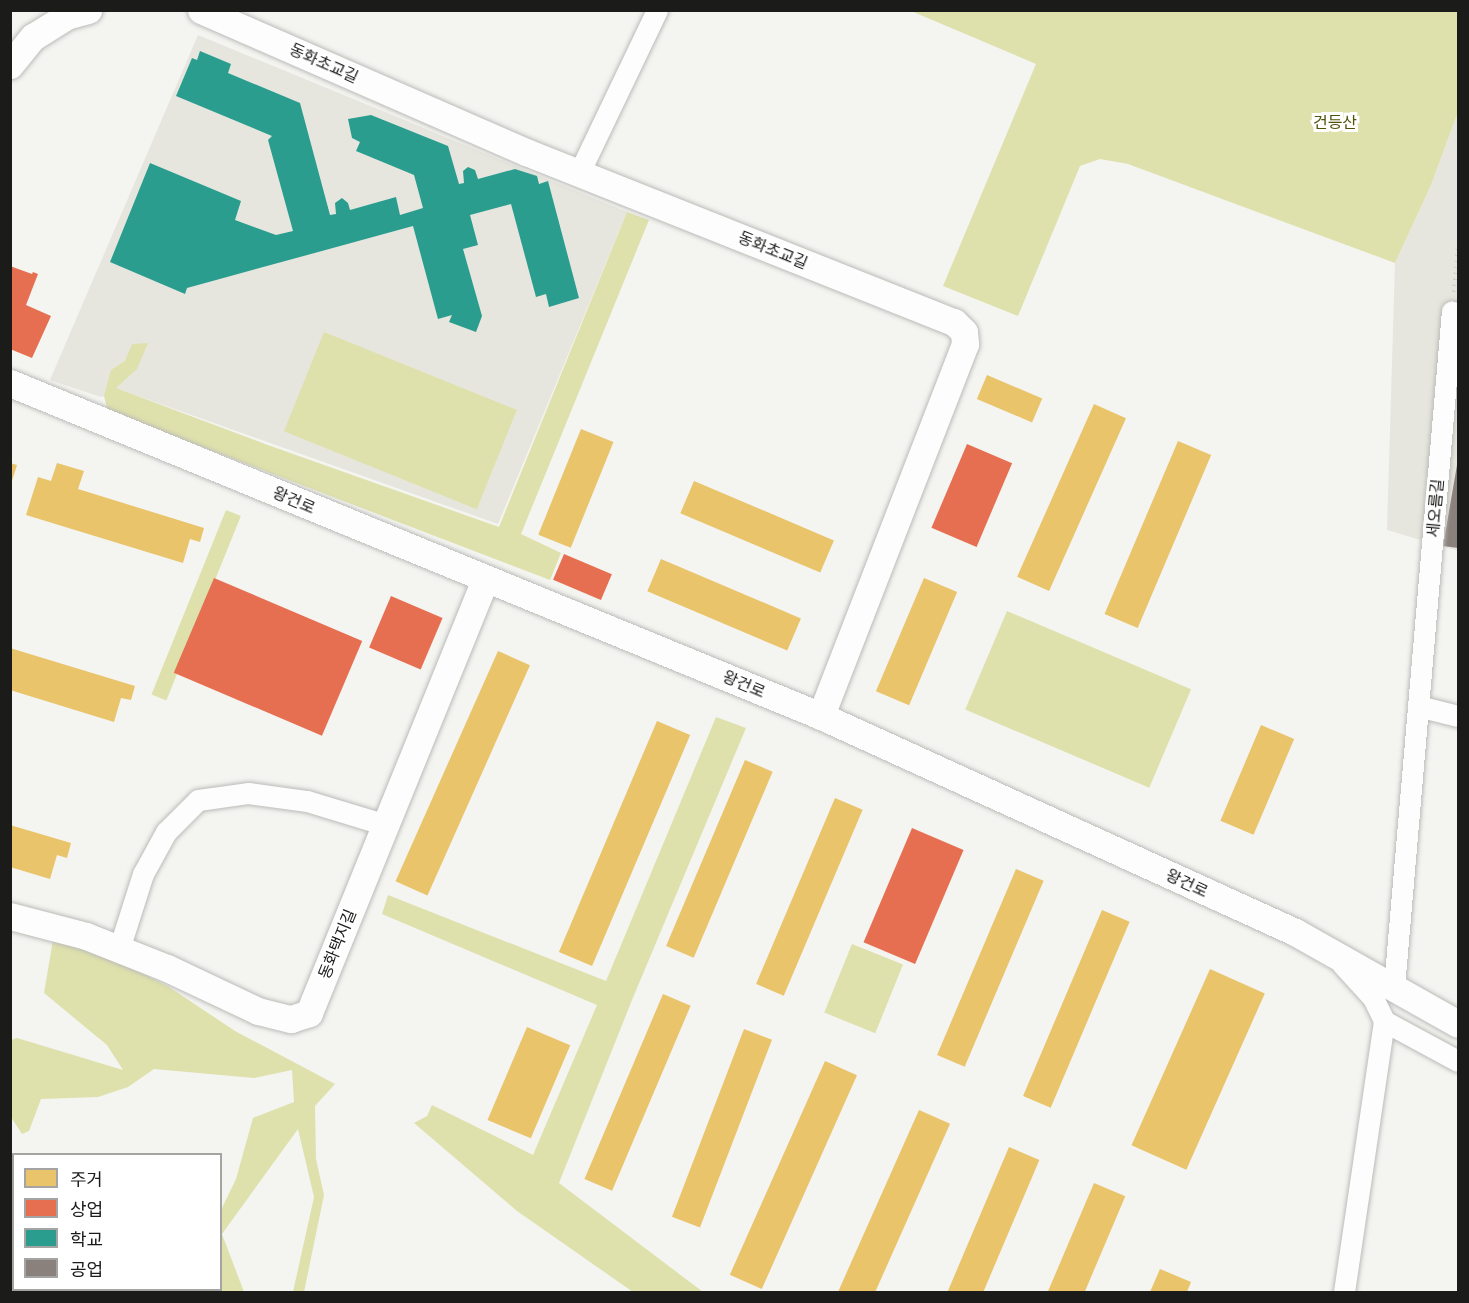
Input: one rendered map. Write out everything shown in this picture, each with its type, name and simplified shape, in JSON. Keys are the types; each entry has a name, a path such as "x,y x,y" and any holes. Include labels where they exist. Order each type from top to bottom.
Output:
{"street":[{"path":"10,65 33,38 66,16 88,10"},
{"name":"동화초교길","path":"201,10 579,173 954,322 964,332 965,344 821,716"},
{"path":"579,173 657,10"},
{"name":"세오름길","path":"1394,987 1452,311"},
{"name":"왕건로","path":"10,383 485,580 620,632 821,716 1295,932 1458,1024"},
{"name":"동화택지길","path":"10,916 86,936 167,968 258,1011 291,1018 309,1013 485,580"},
{"path":"1418,706 1458,716"},
{"path":"119,949 143,874 166,832 198,800 248,793 307,801 386,825"},
{"path":"1331,952 1373,998 1384,1021 1344,1293"},
{"path":"1384,1021 1458,1061"}],"path":[{"path":"1452,311 1458,246"}],"shaded area":[{"path":"198,35 627,212 498,524 121,390 101,397 50,380"},
{"path":"1458,112 1458,551 1387,530 1395,263 1431,185"}],"green space":[{"name":"건등산","path":"911,11 1458,11 1458,112 1431,185 1395,263 1128,164 1100,159 1080,166 1018,316 943,286 1036,64"},
{"path":"627,212 649,220 521,534 561,553 550,580 108,411 104,396 111,370 125,361 132,344 148,343 137,369 116,388 265,444 499,527"},
{"path":"324,332 517,410 477,509 284,431"},
{"path":"226,510 241,516 166,701 151,695"},
{"path":"1007,611 1191,689 1149,788 965,709"},
{"path":"716,717 746,728 632,1000 559,1183 703,1292 633,1292 517,1211 414,1123 427,1116 432,1105 533,1155 597,1005 382,914 388,895 606,981"},
{"path":"54,934 109,956 169,987 235,1031 335,1084 315,1106 316,1159 324,1195 304,1292 293,1292 314,1197 298,1129 222,1234 222,1208 236,1179 253,1118 294,1102 292,1070 254,1078 154,1069 128,1087 98,1097 41,1099 29,1131 22,1134 11,1117 11,1040 17,1038 123,1070 107,1045 44,993"},
{"path":"852,944 903,965 875,1033 824,1013"},
{"path":"222,1234 244,1292 216,1291 222,1291"}],"building: 주거":[{"path":"987,375 1042,398 1032,422 977,399"},
{"path":"1094,404 1126,418 1049,591 1017,577"},
{"path":"581,429 613,442 571,548 538,535"},
{"path":"1178,441 1211,455 1138,628 1105,614"},
{"path":"10,463 17,465 11,484 10,484"},
{"path":"57,463 84,471 78,489 204,528 200,542 190,539 183,563 26,515 38,477 51,481"},
{"path":"694,481 834,540 820,573 680,513"},
{"path":"661,559 801,618 787,651 647,591"},
{"path":"924,578 957,592 909,705 876,691"},
{"path":"10,648 135,686 131,700 121,698 114,722 10,690"},
{"path":"498,651 530,665 427,895 396,881"},
{"path":"657,721 690,735 592,966 559,952"},
{"path":"1261,725 1294,739 1254,835 1220,821"},
{"path":"745,760 773,772 694,958 666,946"},
{"path":"835,798 863,810 784,996 756,984"},
{"path":"10,825 71,843 67,858 57,855 50,879 10,867"},
{"path":"1016,869 1044,881 965,1067 937,1055"},
{"path":"1102,910 1130,922 1051,1108 1023,1096"},
{"path":"1210,969 1265,993 1186,1170 1131,1145"},
{"path":"663,994 691,1006 612,1191 584,1179"},
{"path":"527,1027 570,1045 531,1138 488,1120"},
{"path":"744,1029 772,1040 700,1227 672,1217"},
{"path":"825,1061 857,1075 762,1289 730,1275"},
{"path":"919,1110 950,1124 875,1292 838,1291"},
{"path":"1009,1147 1039,1160 983,1292 947,1292"},
{"path":"1094,1183 1125,1196 1085,1292 1048,1292"},
{"path":"1160,1269 1191,1282 1187,1292 1150,1292"}],"building: 상업":[{"path":"10,266 38,274 26,305 51,316 32,358 10,349"},
{"path":"967,444 1012,463 977,547 931,528"},
{"path":"564,554 612,574 601,600 553,580"},
{"path":"214,578 362,641 322,736 174,673"},
{"path":"391,596 443,618 421,669 369,648"},
{"path":"912,828 964,850 915,964 864,942"}],"building: 학교":[{"path":"200,51 231,64 228,73 300,103 330,215 336,214 335,203 342,198 348,203 350,210 396,197 400,215 423,208 414,175 356,151 360,142 352,138 348,119 371,115 448,146 459,184 464,183 463,171 468,167 475,170 478,179 515,169 537,176 539,184 548,181 579,298 549,307 546,294 536,297 511,204 470,215 478,245 463,249 482,316 476,332 449,322 452,315 438,319 413,226 187,288 185,294 110,262 150,163 241,201 235,220 276,235 293,231 268,140 272,136 176,96 192,58 197,60"}],"building: 공업":[{"path":"1458,465 1458,548 1443,546"}]}
